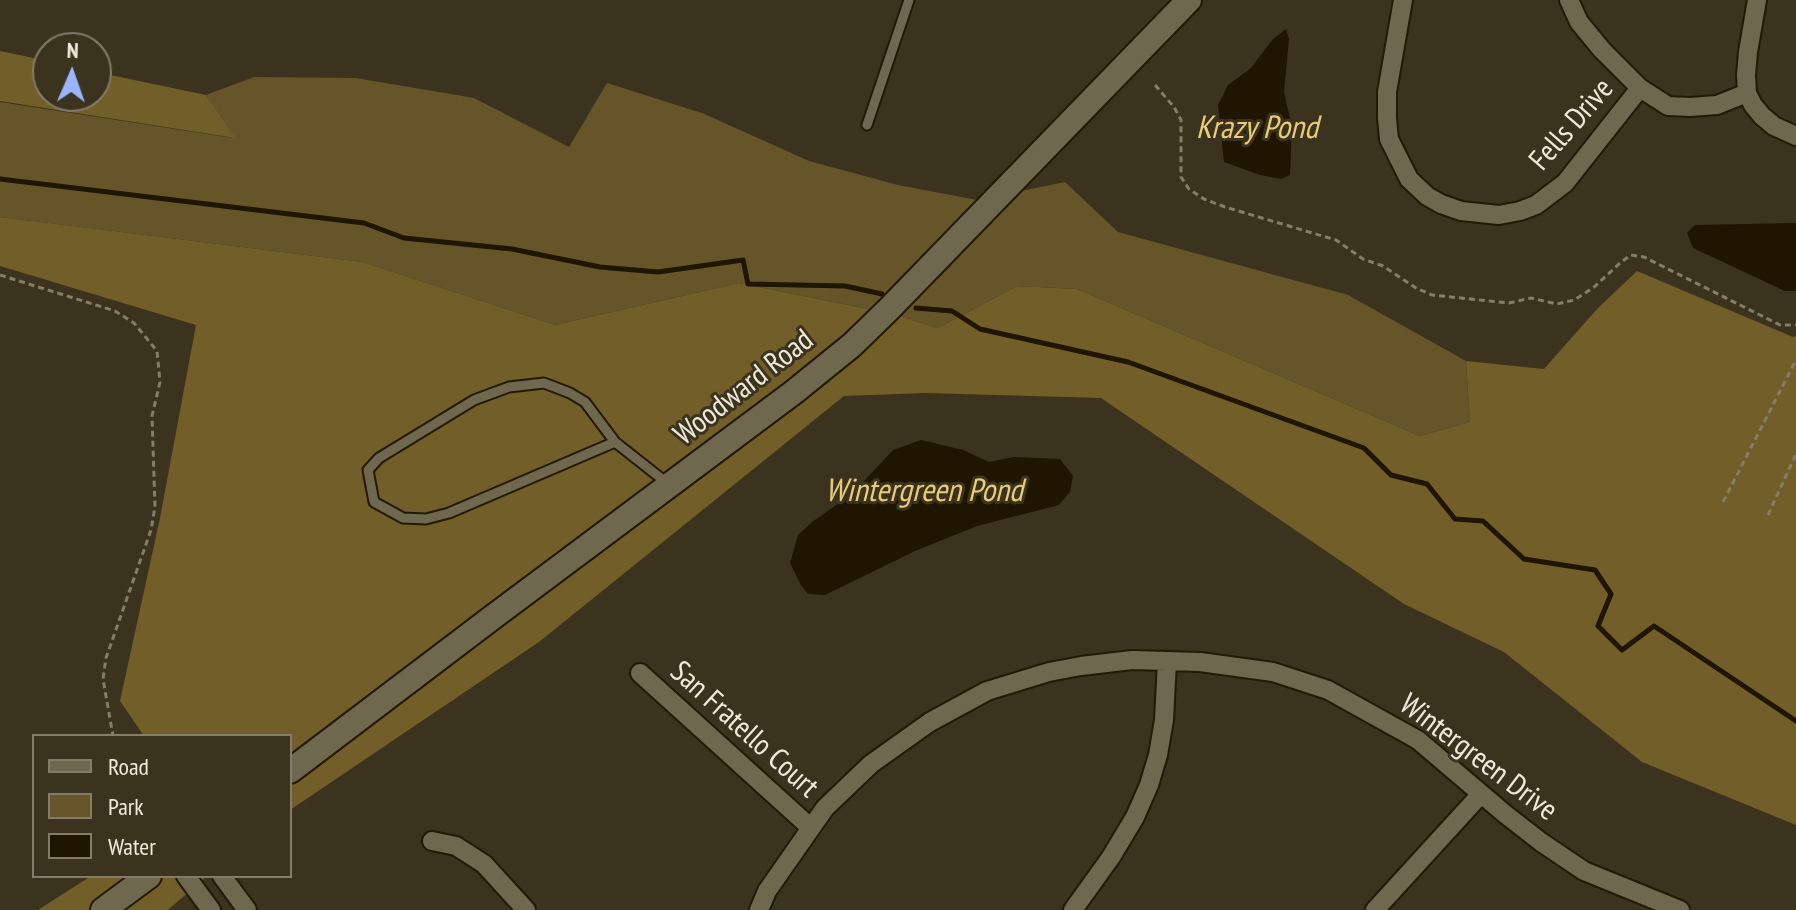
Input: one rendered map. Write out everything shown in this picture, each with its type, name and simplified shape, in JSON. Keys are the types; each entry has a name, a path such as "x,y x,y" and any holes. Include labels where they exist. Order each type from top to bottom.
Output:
{"street":[{"name":"Woodward Road","path":"292,769 794,392 852,345 1189,0"},
{"name":"Fells Drive","path":"1403,0 1387,92 1389,139 1409,179 1441,204 1461,211 1499,215 1536,205 1565,183 1640,88"},
{"path":"1569,0 1579,22 1602,50 1640,88 1668,106 1717,105 1747,93"},
{"path":"1757,0 1748,52 1747,93 1762,116 1774,126 1796,136"},
{"name":"Wintergreen Drive","path":"759,910 767,891 825,808 871,764 930,722 987,691 1049,672 1132,660 1200,662 1273,672 1328,690 1418,740 1541,842 1584,871 1680,910"},
{"path":"1073,910 1111,857 1135,817 1149,785 1164,720 1167,661"},
{"name":"San Fratello Court","path":"640,673 811,828"},
{"path":"1375,910 1481,794"},
{"path":"432,841 456,846 484,864 526,910"},
{"path":"103,910 146,878"},
{"path":"187,878 211,910"},
{"path":"223,878 247,910"}],"lane":[{"path":"867,125 909,0"},
{"path":"615,442 449,513 426,519 403,518 374,502 368,470 379,458 474,400 509,387 544,383 585,402 615,442 669,485"}],"path":[{"path":"1155,85 1181,120 1181,177 1189,189 1225,207 1336,240 1363,259 1383,266 1432,295 1509,303 1531,298 1557,304 1574,300 1593,288 1631,255 1644,257 1780,325 1796,325"},
{"path":"0,275 115,311 134,323 157,351 160,382 152,416 155,507 151,530 104,668 103,679 113,734"},
{"path":"1723,502 1796,360"},
{"path":"1768,515 1796,454"}],"green space":[{"path":"254,77 356,78 474,98 569,147 607,83 702,113 809,161 898,185 977,200 1065,182 1118,232 1348,295 1466,361 1470,422 1420,436 1077,289 1017,286 938,328 893,314 739,283 555,325 363,262 0,217 0,102 32,107 32,112 65,112 233,138 206,95"}],"shaded area":[{"path":"0,51 32,58 32,106 0,101"},
{"path":"112,75 206,95 235,138 70,112 112,112"},
{"path":"0,217 363,262 555,325 739,283 893,314 938,328 1017,286 1077,289 1420,436 1470,422 1466,361 1544,369 1597,309 1637,271 1796,336 1796,825 1642,762 1504,652 1404,604 1101,398 925,393 844,396 539,642 292,809 292,734 143,734 120,701 160,518 196,325 0,266"},
{"path":"88,878 205,878 168,910 38,910"}],"water":[{"name":"Krazy Pond","path":"1286,29 1289,39 1284,92 1292,127 1290,175 1281,179 1224,162 1218,105 1228,85 1251,68 1273,39"},
{"path":"1796,223 1796,291 1785,291 1693,248 1687,233 1695,225"},
{"name":"Wintergreen Pond","path":"921,440 963,450 989,462 1014,457 1060,459 1073,476 1070,492 1059,505 977,526 915,551 825,595 808,594 790,563 798,535 852,494 893,450"}],"waterway":[{"path":"0,179 364,223 404,238 512,249 600,267 658,272 743,260 748,284 845,286 882,294"},
{"path":"916,308 952,311 980,329 1128,362 1364,448 1391,475 1427,484 1455,519 1483,521 1524,559 1595,570 1611,594 1598,626 1622,650 1654,626 1796,721"}]}
